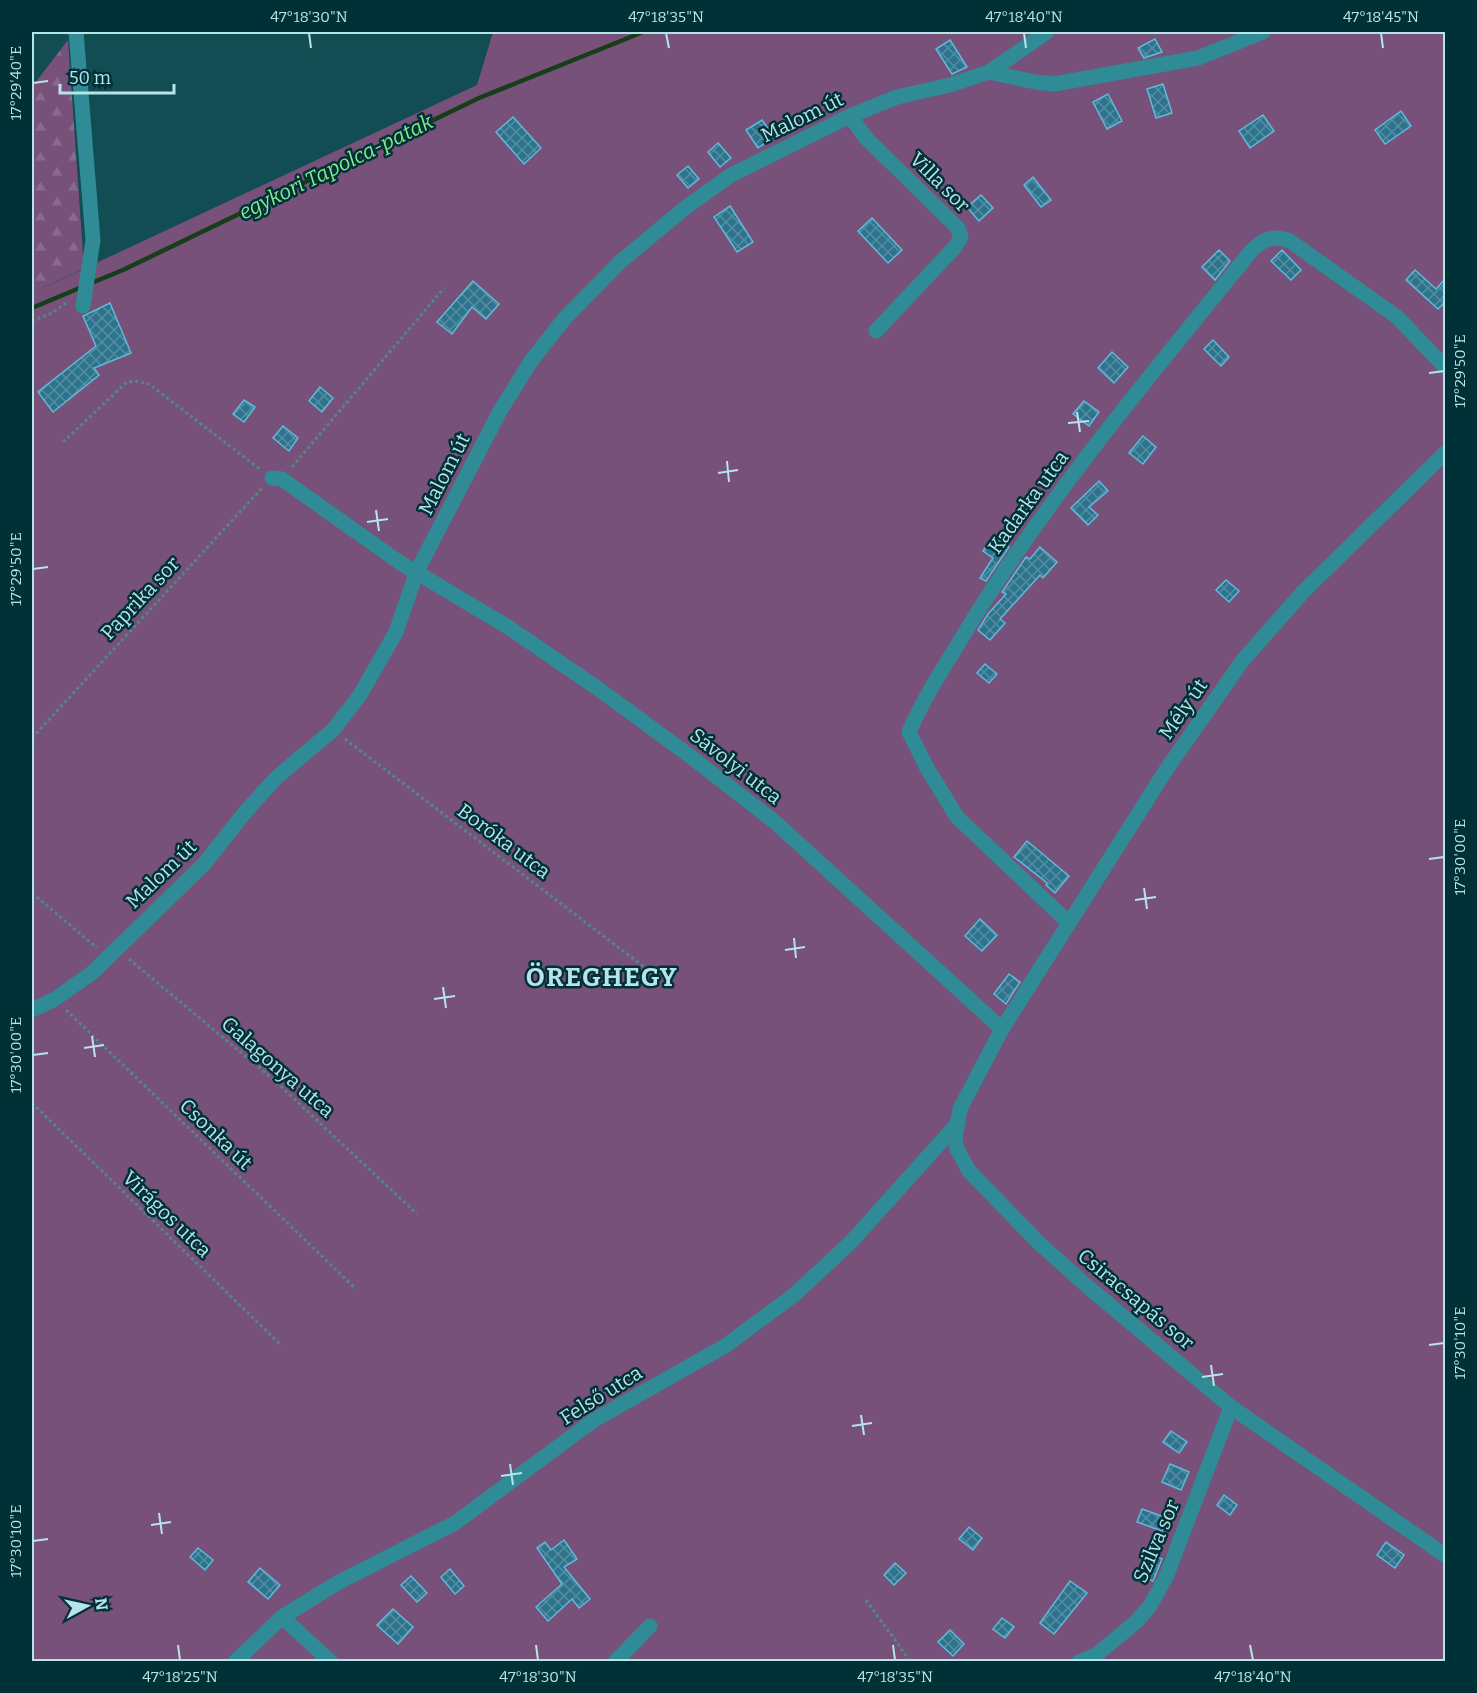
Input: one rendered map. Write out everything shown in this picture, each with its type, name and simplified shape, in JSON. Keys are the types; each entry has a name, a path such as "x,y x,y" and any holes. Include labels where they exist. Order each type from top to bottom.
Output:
{"street":[{"path":"76,32 93,240 84,295"},
{"path":"989,72 1047,32"},
{"path":"989,72 1054,84 1198,58 1263,32"},
{"name":"Malom út","path":"32,1010 55,999 93,972 204,864 246,811 277,777 333,730 360,695 396,632 417,571 500,411 531,361 565,318 620,262 685,208 731,176 850,116 897,97 950,85 989,72"},
{"name":"Villa sor","path":"850,116 866,138 958,228 961,237 955,247 876,330"},
{"name":"Kadarka utca","path":"1069,923 957,817 927,768 909,732 921,704 1009,562 1113,422 1252,250 1262,241 1282,237 1290,241 1397,317 1446,368"},
{"name":"Mély út","path":"1002,1029 1166,770 1243,660 1303,592 1446,452"},
{"name":"Sávolyi utca","path":"277,478 399,562 508,627 600,690 756,807 1002,1029"},
{"name":"Csiracsapás sor","path":"1002,1029 960,1109 955,1138 957,1149 969,1171 1040,1244 1231,1407 1446,1556"},
{"name":"Felső utca","path":"235,1662 282,1617 339,1582 455,1523 594,1420 725,1346 794,1295 851,1242 957,1124"},
{"name":"Szilva sor","path":"1079,1662 1096,1655 1136,1622 1150,1606 1166,1577 1231,1407"},
{"path":"282,1617 331,1662"},
{"path":"615,1662 650,1626"}],"path":[{"name":"Paprika sor","path":"32,738 277,478 444,288"},
{"path":"32,321 84,295"},
{"path":"63,442 127,382 137,381 149,384 277,478"},
{"name":"Boróka utca","path":"333,730 656,976"},
{"name":"Galagonya utca","path":"32,893 274,1080 417,1214"},
{"name":"Csonka út","path":"55,999 357,1289"},
{"name":"Virágos utca","path":"32,1103 282,1346"},
{"path":"866,1600 911,1662"}],"green space":[{"path":"493,32 1445,32 1445,1661 32,1662 32,293 477,85"},
{"path":"68,40 84,268 32,293 32,87"}],"building":[{"path":"1155,39 1162,52 1144,58 1138,48"},
{"path":"950,40 967,67 952,74 936,49"},
{"path":"1163,84 1172,113 1156,118 1147,89"},
{"path":"1108,94 1122,121 1107,129 1093,102"},
{"path":"1401,111 1411,126 1385,144 1375,130"},
{"path":"1263,115 1274,131 1250,148 1239,131"},
{"path":"513,117 541,148 524,164 496,132"},
{"path":"762,120 774,137 758,148 746,130"},
{"path":"718,143 731,158 720,167 708,152"},
{"path":"688,166 699,179 688,188 677,175"},
{"path":"1033,177 1051,200 1041,207 1024,185"},
{"path":"981,195 993,208 979,221 967,207"},
{"path":"730,206 753,242 737,252 714,217"},
{"path":"872,218 902,250 888,263 858,231"},
{"path":"1219,250 1230,261 1215,280 1202,267"},
{"path":"1282,250 1301,270 1291,280 1271,261"},
{"path":"1415,270 1436,289 1446,278 1446,301 1438,309 1406,280"},
{"path":"473,281 499,304 486,319 472,307 452,334 437,322"},
{"path":"110,303 131,353 94,368 99,375 53,412 38,392 96,346 83,316"},
{"path":"1213,340 1229,357 1221,366 1204,349"},
{"path":"1112,352 1128,367 1114,383 1098,368"},
{"path":"320,387 333,398 322,412 309,401"},
{"path":"244,400 255,407 244,422 233,414"},
{"path":"1084,401 1099,412 1089,426 1073,414"},
{"path":"283,426 298,438 289,451 273,438"},
{"path":"1143,436 1156,447 1143,464 1129,453"},
{"path":"1099,481 1108,491 1089,507 1098,515 1088,525 1071,508"},
{"path":"993,536 1009,547 986,581 980,578 993,558 983,551"},
{"path":"1040,547 1057,562 1043,578 1040,575 1000,619 1005,623 990,640 978,630 988,614 1006,594 1002,592 1026,557 1030,559"},
{"path":"1226,580 1239,591 1229,602 1216,590"},
{"path":"985,664 997,674 989,683 977,673"},
{"path":"1027,841 1069,876 1055,893 1046,885 1047,883 1014,857"},
{"path":"980,919 997,935 982,951 965,936"},
{"path":"1009,974 1020,982 1006,1004 994,994"},
{"path":"1171,1431 1187,1442 1179,1453 1163,1442"},
{"path":"1170,1464 1189,1472 1181,1490 1162,1482"},
{"path":"1224,1495 1237,1505 1230,1515 1217,1505"},
{"path":"1142,1509 1167,1518 1162,1531 1137,1522"},
{"path":"969,1527 982,1538 973,1550 959,1539"},
{"path":"564,1540 577,1559 564,1567 590,1599 579,1608 572,1599 548,1621 536,1607 562,1584 537,1548 545,1542 551,1550"},
{"path":"1386,1542 1404,1555 1395,1568 1377,1555"},
{"path":"198,1548 213,1560 205,1570 190,1557"},
{"path":"1147,1553 1162,1559 1153,1581 1138,1575"},
{"path":"895,1563 906,1573 894,1585 884,1575"},
{"path":"260,1568 280,1585 268,1599 248,1582"},
{"path":"450,1569 464,1586 455,1594 441,1577"},
{"path":"411,1576 427,1593 417,1602 401,1585"},
{"path":"1070,1581 1087,1593 1054,1634 1040,1623"},
{"path":"393,1609 413,1627 398,1644 377,1625"},
{"path":"1002,1618 1014,1627 1005,1638 993,1629"},
{"path":"950,1630 964,1644 953,1656 938,1642"}],"waterway":[{"name":"egykori Tapolca-patak","path":"89,284 123,270 479,98 643,32"},
{"name":"egykori Tapolca-patak","path":"32,308 82,287"}],"district":[{"name":"ÖREGHEGY","path":"602,977"}]}
